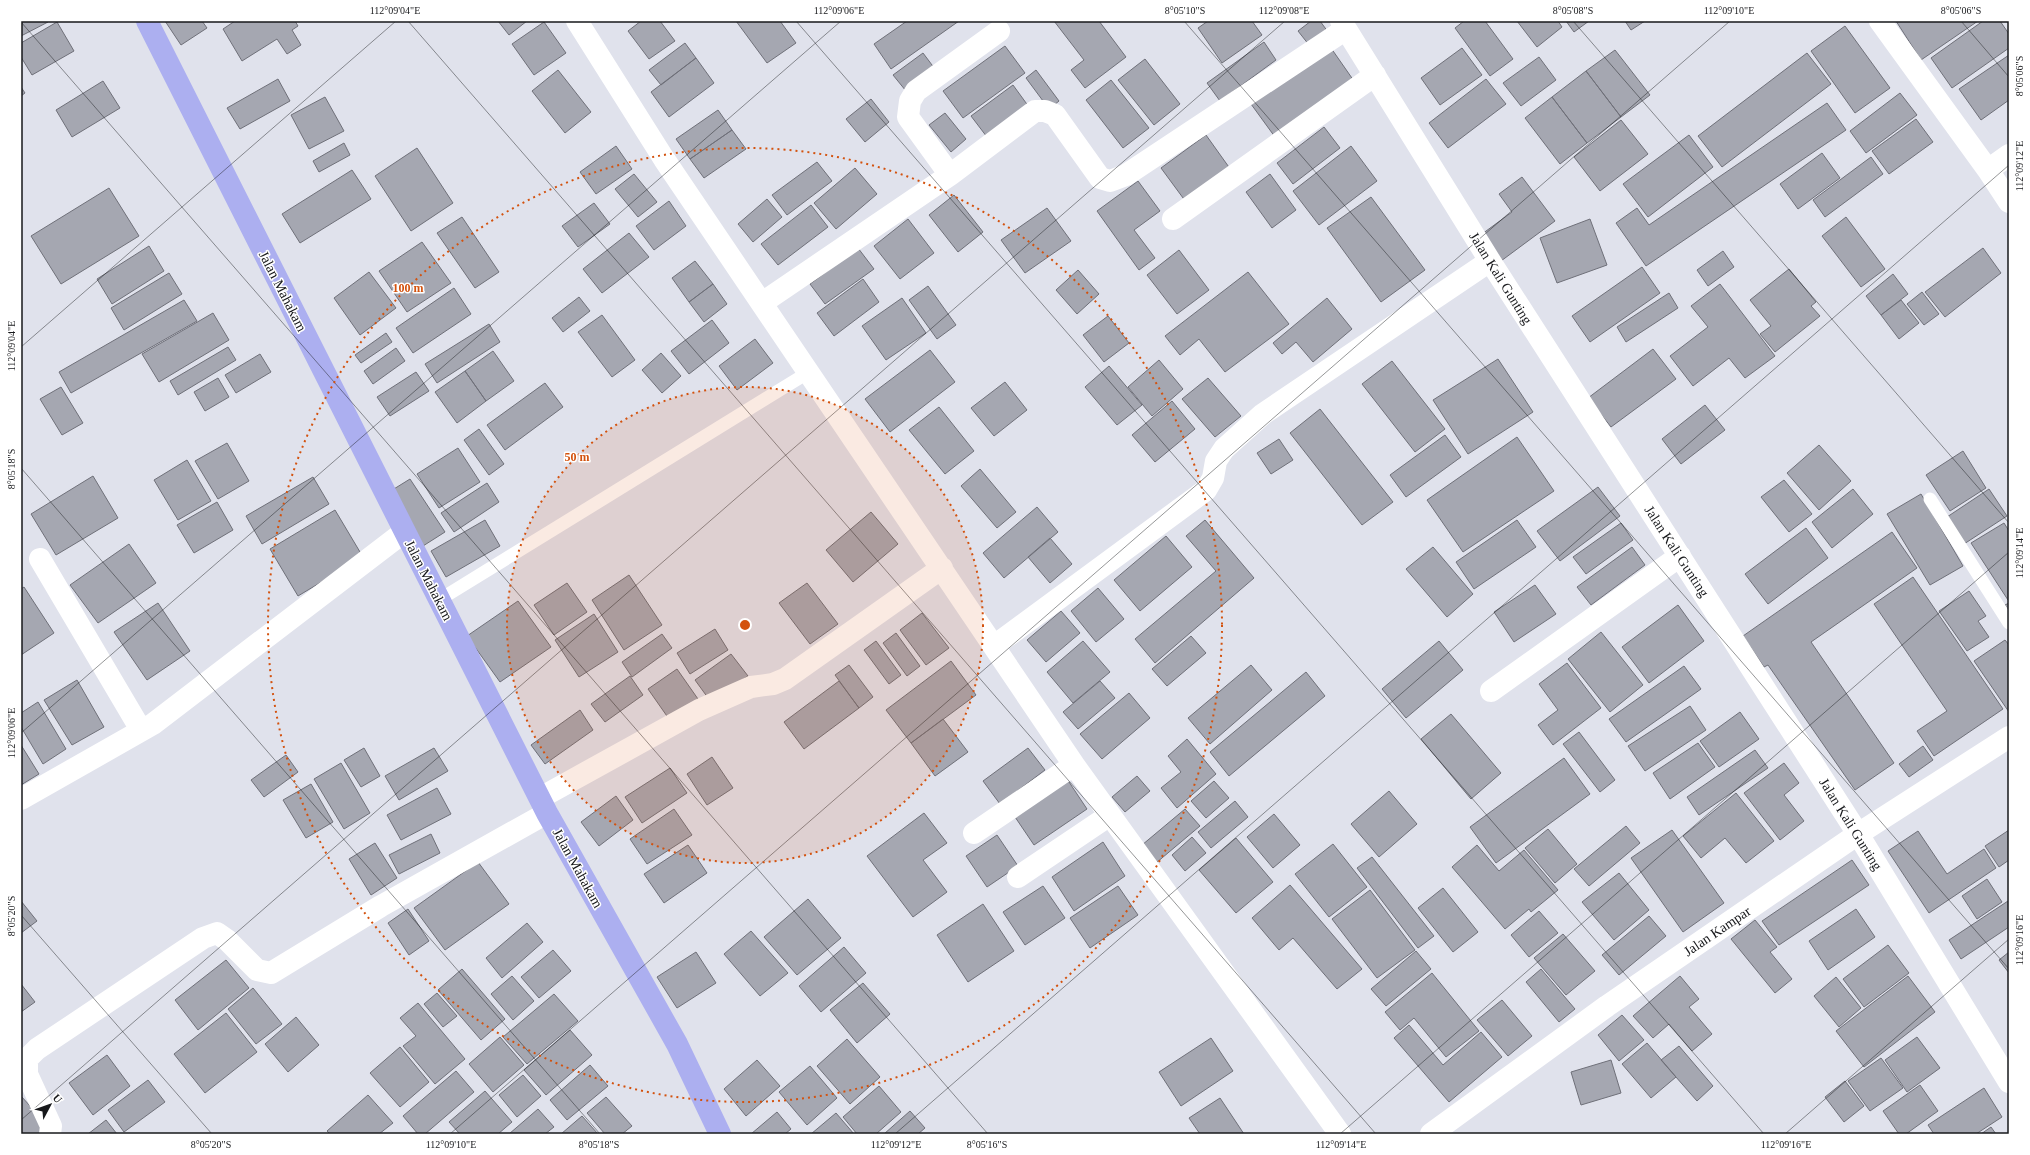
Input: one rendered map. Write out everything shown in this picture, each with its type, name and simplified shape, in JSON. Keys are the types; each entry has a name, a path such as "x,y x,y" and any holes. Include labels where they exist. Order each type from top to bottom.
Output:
{"main road":[{"name":"Jalan Mahakam","path":"147,21 543,805 676,1044 720,1134"}],"street":[{"path":"577,21 664,159 1074,764 1340,1134"},
{"path":"1880,21 1988,170 2009,202"},
{"path":"950,175 908,117 910,101 916,91 1001,24"},
{"path":"762,303 950,175 1035,111 1045,111 1055,115 1100,178 1110,181 1126,175 1344,25"},
{"name":"Jalan Kali Gunting","path":"1344,25 1490,261 1858,834 2009,1082"},
{"path":"1173,218 1375,75"},
{"path":"1988,170 2009,155"},
{"path":"994,646 1206,490 1213,478 1216,461 1224,449 1263,414 1490,261"},
{"path":"21,799 153,724 404,532"},
{"path":"1491,691 1680,556"},
{"path":"40,559 141,730"},
{"path":"50,1134 51,1126 28,1074 27,1059 37,1049 203,938 217,933 227,940 257,970 271,973 699,710 751,687 773,684 785,679 942,568"},
{"name":"Jalan Kampar","path":"1431,1134 1607,1006 1858,834 2009,737"},
{"path":"974,833 1074,764"},
{"path":"1018,878 1110,815"}],"lane":[{"path":"439,600 809,372"},
{"path":"1930,499 2009,623"}],"building":[{"path":"21,21 47,21 48,22 21,36"},
{"path":"165,21 202,21 207,28 181,45"},
{"path":"235,21 295,21 298,26 292,30 301,45 287,54 277,39 242,61 223,29"},
{"path":"498,21 527,21 509,35"},
{"path":"641,21 660,21 675,41 649,59 628,31"},
{"path":"736,21 780,21 796,43 767,63"},
{"path":"907,21 959,21 891,69 874,44"},
{"path":"1054,21 1099,21 1126,57 1085,88 1071,70 1084,60"},
{"path":"1208,21 1252,21 1262,35 1222,63 1198,28"},
{"path":"1311,21 1320,21 1331,36 1313,50 1298,31"},
{"path":"1464,21 1485,21 1513,59 1490,76 1455,28"},
{"path":"1517,21 1558,21 1562,27 1537,47"},
{"path":"1566,21 1589,21 1574,32"},
{"path":"1625,21 1645,21 1631,30"},
{"path":"1896,21 1978,21 1921,60"},
{"path":"1983,21 2000,21 2009,34 2009,48 1952,88 1931,58"},
{"path":"57,22 74,51 32,75 21,57 21,43"},
{"path":"544,22 566,53 534,75 512,44"},
{"path":"1845,26 1890,88 1855,113 1811,51"},
{"path":"1264,42 1276,60 1220,101 1207,83"},
{"path":"685,43 696,58 661,85 649,70"},
{"path":"1005,46 1025,73 963,118 943,91"},
{"path":"1331,48 1354,81 1275,137 1251,104"},
{"path":"1462,48 1482,75 1440,105 1421,78"},
{"path":"1615,50 1650,95 1621,117 1586,71"},
{"path":"923,53 935,69 906,91 893,75"},
{"path":"1807,53 1831,84 1722,167 1698,136"},
{"path":"2009,55 2009,100 1981,120 1959,89"},
{"path":"1539,57 1556,80 1521,106 1503,83"},
{"path":"696,58 714,83 669,117 651,92"},
{"path":"1145,59 1180,104 1154,125 1118,80"},
{"path":"558,70 591,112 565,133 532,91"},
{"path":"1036,70 1059,101 1049,109 1026,78"},
{"path":"1586,71 1621,117 1587,143 1552,97"},
{"path":"278,79 290,101 240,129 227,108"},
{"path":"1486,79 1506,104 1448,148 1429,123"},
{"path":"1111,80 1149,128 1123,148 1086,100"},
{"path":"103,81 120,108 72,137 56,110"},
{"path":"1013,85 1029,107 987,137 971,116"},
{"path":"21,87 25,93 21,96"},
{"path":"1900,93 1917,115 1866,153 1850,131"},
{"path":"325,97 344,131 309,149 291,115"},
{"path":"1552,97 1587,143 1560,164 1525,118"},
{"path":"871,99 889,122 865,142 846,119"},
{"path":"1827,103 1846,130 1646,266 1616,223 1637,208 1649,225"},
{"path":"718,110 732,130 690,159 676,139"},
{"path":"945,113 966,139 951,152 929,125"},
{"path":"1916,119 1933,142 1889,174 1872,151"},
{"path":"1621,120 1648,154 1600,191 1574,157"},
{"path":"1324,127 1340,148 1293,184 1277,163"},
{"path":"732,130 746,149 704,178 690,159"},
{"path":"1206,135 1231,170 1186,202 1161,168"},
{"path":"1689,135 1713,167 1648,217 1623,184"},
{"path":"344,143 350,155 319,172 313,161"},
{"path":"616,146 632,169 596,194 580,172"},
{"path":"1351,146 1377,181 1319,225 1293,191"},
{"path":"417,148 453,203 411,231 375,176"},
{"path":"1822,153 1840,178 1798,209 1780,184"},
{"path":"1871,157 1883,174 1825,217 1813,200"},
{"path":"817,162 832,181 787,215 772,195"},
{"path":"855,168 877,194 836,229 814,203"},
{"path":"352,170 371,199 300,243 282,214"},
{"path":"634,174 657,202 638,217 615,189"},
{"path":"1270,174 1296,210 1272,228 1246,192"},
{"path":"1522,177 1555,221 1501,261 1482,234 1512,212 1499,194"},
{"path":"1138,181 1160,211 1134,230 1155,258 1139,270 1097,211"},
{"path":"109,188 139,236 61,284 31,236"},
{"path":"954,195 983,232 958,252 929,215"},
{"path":"1371,197 1425,270 1381,302 1327,228"},
{"path":"767,199 782,217 753,242 738,224"},
{"path":"669,201 686,226 654,250 636,226"},
{"path":"594,203 610,224 578,247 562,226"},
{"path":"811,205 828,227 778,265 761,244"},
{"path":"1047,208 1071,241 1025,273 1001,240"},
{"path":"462,217 499,272 475,288 437,233"},
{"path":"1846,217 1885,269 1861,287 1822,236"},
{"path":"908,219 934,253 900,279 874,246"},
{"path":"1590,219 1607,265 1557,283 1540,238"},
{"path":"629,233 649,257 602,293 583,269"},
{"path":"422,242 451,283 407,312 379,271"},
{"path":"149,246 164,271 112,304 97,279"},
{"path":"858,248 874,269 825,304 810,284"},
{"path":"1983,248 2001,273 1945,317 1925,292"},
{"path":"1179,250 1209,290 1177,314 1147,275"},
{"path":"1723,251 1734,267 1708,286 1697,270"},
{"path":"695,261 713,284 689,302 672,278"},
{"path":"1642,267 1660,293 1590,342 1572,316"},
{"path":"1789,269 1816,302 1811,306 1820,316 1775,352 1760,334 1771,326 1750,300"},
{"path":"1078,270 1099,294 1077,314 1056,290"},
{"path":"369,272 396,308 360,335 334,298"},
{"path":"1248,272 1289,324 1225,372 1199,339 1180,355 1165,336"},
{"path":"169,273 182,294 124,330 111,308"},
{"path":"1893,274 1908,294 1881,315 1866,296"},
{"path":"863,279 879,302 834,336 817,313"},
{"path":"713,284 727,304 704,322 689,302"},
{"path":"1720,284 1775,356 1745,378 1729,358 1693,386 1670,356 1708,327 1691,306"},
{"path":"928,286 956,325 937,339 909,300"},
{"path":"454,288 471,314 413,353 396,328"},
{"path":"1922,292 1939,314 1924,325 1907,304"},
{"path":"1669,293 1678,308 1626,342 1617,327"},
{"path":"579,297 590,311 563,332 552,318"},
{"path":"902,298 926,333 886,360 862,326"},
{"path":"1327,298 1352,329 1313,362 1296,342 1282,354 1273,343"},
{"path":"184,300 197,321 71,393 59,372"},
{"path":"1901,300 1919,323 1899,339 1881,315"},
{"path":"213,313 229,340 159,382 142,354"},
{"path":"602,315 635,360 612,377 578,332"},
{"path":"1108,316 1129,343 1104,362 1083,335"},
{"path":"712,320 729,343 689,374 671,351"},
{"path":"489,324 500,342 437,383 425,364"},
{"path":"386,333 392,342 361,363 355,355"},
{"path":"755,339 773,363 737,390 719,366"},
{"path":"228,347 236,360 178,395 170,381"},
{"path":"396,348 405,361 373,384 364,371"},
{"path":"1653,349 1676,379 1611,427 1588,398"},
{"path":"930,350 955,382 890,432 865,399"},
{"path":"493,351 514,381 486,401 465,371"},
{"path":"661,353 681,376 662,393 642,370"},
{"path":"260,354 271,372 236,393 225,375"},
{"path":"1498,359 1533,412 1468,454 1433,400"},
{"path":"1159,360 1183,389 1152,416 1128,387"},
{"path":"1392,361 1445,429 1415,452 1362,384"},
{"path":"1109,366 1142,405 1117,425 1085,387"},
{"path":"465,371 486,401 457,423 435,392"},
{"path":"416,372 429,391 390,416 377,397"},
{"path":"218,378 229,397 205,411 194,392"},
{"path":"1208,378 1241,416 1215,437 1182,399"},
{"path":"1005,382 1027,410 994,436 971,408"},
{"path":"545,383 563,407 505,450 487,425"},
{"path":"61,387 83,423 62,435 40,399"},
{"path":"1172,401 1195,429 1155,462 1132,435"},
{"path":"1705,405 1725,430 1681,464 1662,439"},
{"path":"939,407 974,451 945,474 909,430"},
{"path":"1320,409 1393,502 1362,525 1290,433"},
{"path":"479,429 504,464 489,475 464,440"},
{"path":"1445,435 1461,457 1406,497 1390,475"},
{"path":"1517,437 1554,491 1463,552 1427,500"},
{"path":"1279,439 1293,460 1271,474 1257,453"},
{"path":"227,443 249,481 218,499 195,461"},
{"path":"1819,445 1851,481 1819,510 1787,473"},
{"path":"458,448 480,482 439,508 417,474"},
{"path":"1963,451 1986,488 1950,511 1926,475"},
{"path":"187,460 211,501 178,520 154,480"},
{"path":"980,469 1016,512 997,528 961,486"},
{"path":"93,476 118,518 56,555 31,514"},
{"path":"313,477 329,504 262,544 246,516"},
{"path":"410,479 445,532 423,546 389,492"},
{"path":"1784,480 1812,514 1789,532 1761,497"},
{"path":"487,483 499,502 454,532 441,513"},
{"path":"1598,487 1620,516 1560,561 1537,531"},
{"path":"1853,489 1873,514 1832,548 1812,522"},
{"path":"1989,489 2007,516 1964,544 1947,517"},
{"path":"1921,494 1963,566 1930,585 1887,514"},
{"path":"217,502 233,530 194,553 177,525"},
{"path":"1037,507 1058,532 1004,578 983,553"},
{"path":"335,510 363,557 298,596 270,549"},
{"path":"871,512 898,544 853,582 826,550"},
{"path":"485,520 500,546 446,577 431,551"},
{"path":"1205,520 1254,578 1155,663 1135,639 1216,571 1186,536"},
{"path":"1517,520 1536,547 1474,589 1456,562"},
{"path":"1621,523 1633,540 1586,574 1573,557"},
{"path":"2004,523 2009,531 2008,600 1971,543"},
{"path":"1806,528 1828,558 1768,604 1745,574"},
{"path":"1892,532 1917,568 1811,642 1894,763 1855,790 1768,665 1764,667 1743,636"},
{"path":"1166,536 1192,567 1140,611 1114,580"},
{"path":"1050,538 1072,564 1050,583 1028,557"},
{"path":"129,544 156,583 98,623 70,585"},
{"path":"1433,547 1473,594 1447,617 1406,569"},
{"path":"1632,547 1645,565 1591,605 1577,587"},
{"path":"629,575 662,625 624,650 592,600"},
{"path":"1913,577 2003,709 1934,756 1917,731 1947,711 1874,604"},
{"path":"567,583 587,612 554,635 534,605"},
{"path":"807,583 838,624 810,644 779,603"},
{"path":"1535,585 1556,614 1514,642 1494,612"},
{"path":"24,587 54,633 21,655 21,589"},
{"path":"1098,588 1124,619 1096,642 1071,611"},
{"path":"1969,591 1986,616 1978,621 1989,637 1967,651 1939,611"},
{"path":"518,601 551,647 500,682 467,636"},
{"path":"158,603 190,651 147,680 114,632"},
{"path":"2009,603 2009,611 2005,605"},
{"path":"1678,605 1704,641 1649,683 1622,647"},
{"path":"1061,611 1080,633 1046,662 1027,640"},
{"path":"922,613 949,648 926,665 900,630"},
{"path":"594,614 618,652 579,677 555,640"},
{"path":"715,629 728,650 690,674 677,653"},
{"path":"1601,632 1643,685 1610,712 1568,659"},
{"path":"896,633 920,666 907,676 883,643"},
{"path":"662,634 672,648 632,677 622,662"},
{"path":"1191,636 1206,653 1167,686 1152,669"},
{"path":"2005,640 2009,645 2009,712 1974,661"},
{"path":"876,641 901,675 889,684 864,650"},
{"path":"1083,641 1110,672 1073,703 1047,672"},
{"path":"1439,641 1463,670 1406,718 1382,689"},
{"path":"731,654 748,676 711,702 695,680"},
{"path":"951,661 976,695 911,743 886,710"},
{"path":"1567,663 1601,708 1553,745 1538,725 1558,710 1539,684"},
{"path":"849,665 873,697 859,708 835,675"},
{"path":"1251,665 1272,690 1210,744 1188,718"},
{"path":"1684,666 1701,689 1626,742 1609,719"},
{"path":"677,669 698,699 669,719 648,689"},
{"path":"1306,672 1325,696 1229,776 1210,752"},
{"path":"630,676 643,695 605,722 591,704"},
{"path":"77,680 104,727 72,745 44,700"},
{"path":"839,681 859,708 804,749 784,722"},
{"path":"1100,681 1115,698 1078,729 1063,712"},
{"path":"1129,693 1150,718 1102,759 1080,734"},
{"path":"38,702 66,749 43,764 21,727 21,713"},
{"path":"1690,706 1706,730 1645,771 1628,746"},
{"path":"580,710 593,730 545,764 531,745"},
{"path":"1740,712 1759,739 1719,767 1700,741"},
{"path":"1451,714 1501,773 1471,799 1421,739"},
{"path":"943,719 968,752 935,776 911,743"},
{"path":"1579,732 1615,780 1600,792 1563,744"},
{"path":"1187,739 1216,774 1177,808 1161,788 1181,772 1168,756"},
{"path":"1698,743 1715,767 1670,799 1653,773"},
{"path":"21,745 39,774 21,785"},
{"path":"1923,746 1933,760 1909,777 1899,764"},
{"path":"364,748 380,776 361,787 344,760"},
{"path":"434,748 448,771 399,800 385,776"},
{"path":"1028,748 1045,770 1000,804 983,781"},
{"path":"1755,750 1768,768 1699,815 1687,797"},
{"path":"286,755 298,772 264,797 251,780"},
{"path":"712,757 733,788 707,805 687,774"},
{"path":"1564,758 1590,794 1496,863 1470,827"},
{"path":"341,763 370,813 344,829 314,779"},
{"path":"1784,763 1799,783 1784,795 1804,821 1780,840 1744,793"},
{"path":"670,768 687,793 642,823 625,797"},
{"path":"1137,776 1150,791 1125,812 1112,797"},
{"path":"1067,779 1087,809 1034,845 1013,814"},
{"path":"1214,781 1229,798 1206,818 1191,801"},
{"path":"311,784 333,822 306,838 283,800"},
{"path":"437,788 451,814 401,840 387,815"},
{"path":"1389,791 1417,824 1379,857 1351,824"},
{"path":"1736,793 1774,841 1746,863 1725,838 1701,858 1683,836"},
{"path":"616,796 633,820 599,846 581,822"},
{"path":"1235,801 1248,817 1211,848 1198,832"},
{"path":"674,809 692,835 647,864 630,839"},
{"path":"1185,809 1200,826 1156,863 1142,845"},
{"path":"924,813 947,843 923,860 947,892 913,917 867,856"},
{"path":"1274,814 1300,845 1273,868 1247,837"},
{"path":"1626,826 1640,843 1589,886 1574,869"},
{"path":"1548,829 1577,864 1555,883 1525,848"},
{"path":"1672,830 1724,903 1683,932 1631,858"},
{"path":"2009,830 2009,860 1999,867 1985,846"},
{"path":"1918,831 1947,874 1984,849 1996,868 1929,913 1888,851"},
{"path":"431,834 440,853 399,874 389,855"},
{"path":"997,835 1018,866 987,887 966,856"},
{"path":"1192,837 1206,853 1185,871 1172,855"},
{"path":"1236,838 1273,882 1236,913 1199,870"},
{"path":"1103,842 1125,876 1074,911 1052,877"},
{"path":"375,843 397,878 371,895 349,859"},
{"path":"1333,844 1367,887 1329,917 1295,874"},
{"path":"688,845 707,873 664,903 644,874"},
{"path":"1477,845 1499,871 1524,850 1558,890 1531,912 1529,909 1505,929 1452,867"},
{"path":"1372,857 1434,936 1418,948 1357,868"},
{"path":"1852,860 1869,885 1779,945 1762,921"},
{"path":"478,862 509,904 445,950 414,908"},
{"path":"1619,873 1649,910 1614,940 1582,902"},
{"path":"1987,879 2002,902 1977,919 1962,896"},
{"path":"1290,885 1362,969 1337,989 1293,938 1279,950 1252,918"},
{"path":"1043,886 1065,918 1025,945 1003,912"},
{"path":"1118,886 1138,915 1090,948 1070,918"},
{"path":"1443,888 1478,932 1453,952 1418,908"},
{"path":"1370,890 1415,950 1377,978 1332,919"},
{"path":"808,899 841,938 797,975 764,937"},
{"path":"21,901 37,921 21,933"},
{"path":"2008,901 2009,927 1961,959 1949,940"},
{"path":"983,904 1014,951 968,982 937,935"},
{"path":"408,909 429,941 409,955 388,923"},
{"path":"1856,909 1875,937 1828,970 1809,941"},
{"path":"1539,911 1558,933 1529,957 1511,935"},
{"path":"1649,916 1666,936 1619,975 1602,955"},
{"path":"1755,920 1777,947 1770,952 1792,979 1775,993 1731,939"},
{"path":"527,923 543,942 502,978 486,958"},
{"path":"751,931 788,973 760,996 724,954"},
{"path":"1563,934 1595,971 1566,995 1534,958"},
{"path":"1888,945 1909,973 1864,1007 1843,979"},
{"path":"844,947 866,973 821,1012 799,986"},
{"path":"553,950 571,971 539,998 521,977"},
{"path":"1416,951 1431,969 1386,1006 1371,989"},
{"path":"696,952 716,983 677,1008 657,977"},
{"path":"2009,952 2009,973 1999,960"},
{"path":"226,960 249,988 198,1030 175,1000"},
{"path":"462,969 505,1019 481,1040 438,990"},
{"path":"1541,969 1575,1009 1559,1022 1526,982"},
{"path":"1432,973 1479,1031 1446,1057 1414,1018 1400,1030 1385,1012"},
{"path":"512,976 534,1001 513,1020 491,994"},
{"path":"1680,976 1699,999 1689,1007 1712,1034 1692,1051 1669,1024 1653,1038 1633,1016"},
{"path":"1908,976 1935,1012 1864,1067 1836,1031"},
{"path":"1836,977 1861,1008 1839,1027 1814,996"},
{"path":"863,983 890,1014 857,1043 830,1010"},
{"path":"21,984 35,1002 21,1012"},
{"path":"253,988 282,1024 256,1044 228,1009"},
{"path":"437,993 457,1016 443,1027 424,1004"},
{"path":"554,994 578,1021 527,1064 503,1037"},
{"path":"1502,1000 1532,1036 1508,1056 1477,1020"},
{"path":"418,1003 465,1059 435,1084 403,1046 416,1036 400,1018"},
{"path":"226,1013 257,1052 205,1093 174,1054"},
{"path":"1622,1015 1644,1040 1619,1061 1598,1035"},
{"path":"296,1017 319,1045 288,1072 265,1044"},
{"path":"1409,1025 1443,1065 1481,1032 1502,1057 1449,1102 1394,1038"},
{"path":"570,1030 592,1055 546,1095 524,1070"},
{"path":"500,1037 524,1065 493,1092 469,1064"},
{"path":"1917,1037 1940,1068 1907,1092 1885,1060"},
{"path":"1211,1038 1233,1071 1181,1106 1159,1072"},
{"path":"847,1039 880,1077 850,1104 817,1066"},
{"path":"1647,1043 1676,1077 1651,1098 1622,1064"},
{"path":"1679,1046 1713,1086 1697,1101 1661,1060"},
{"path":"400,1047 429,1082 400,1107 370,1073"},
{"path":"107,1055 130,1086 93,1115 69,1083"},
{"path":"1881,1058 1903,1088 1870,1111 1848,1081"},
{"path":"757,1060 780,1086 746,1116 724,1089"},
{"path":"1611,1060 1621,1093 1581,1105 1571,1072"},
{"path":"590,1065 608,1086 567,1120 550,1100"},
{"path":"810,1066 837,1098 807,1125 779,1092"},
{"path":"456,1071 474,1092 425,1134 418,1134 403,1116"},
{"path":"523,1075 541,1096 517,1117 499,1095"},
{"path":"148,1080 165,1102 124,1132 108,1110"},
{"path":"1845,1081 1864,1106 1844,1122 1825,1097"},
{"path":"1920,1085 1938,1111 1906,1134 1899,1134 1883,1111"},
{"path":"879,1086 901,1112 876,1134 857,1134 843,1117"},
{"path":"1984,1088 2002,1117 1976,1134 1934,1134 1928,1125"},
{"path":"485,1091 512,1122 498,1134 460,1134 449,1122"},
{"path":"368,1095 393,1123 379,1134 330,1134 327,1131"},
{"path":"21,1096 49,1127 42,1134 21,1134"},
{"path":"606,1097 632,1126 622,1134 605,1134 587,1113"},
{"path":"1220,1098 1244,1134 1200,1134 1189,1118"},
{"path":"538,1109 554,1127 545,1134 509,1134"},
{"path":"910,1111 925,1128 918,1134 884,1134"},
{"path":"777,1112 791,1129 785,1134 751,1134"},
{"path":"836,1113 854,1134 811,1134"},
{"path":"582,1116 598,1134 561,1134"},
{"path":"106,1120 117,1134 88,1134"},
{"path":"1991,1127 1996,1134 1981,1134"}]}
